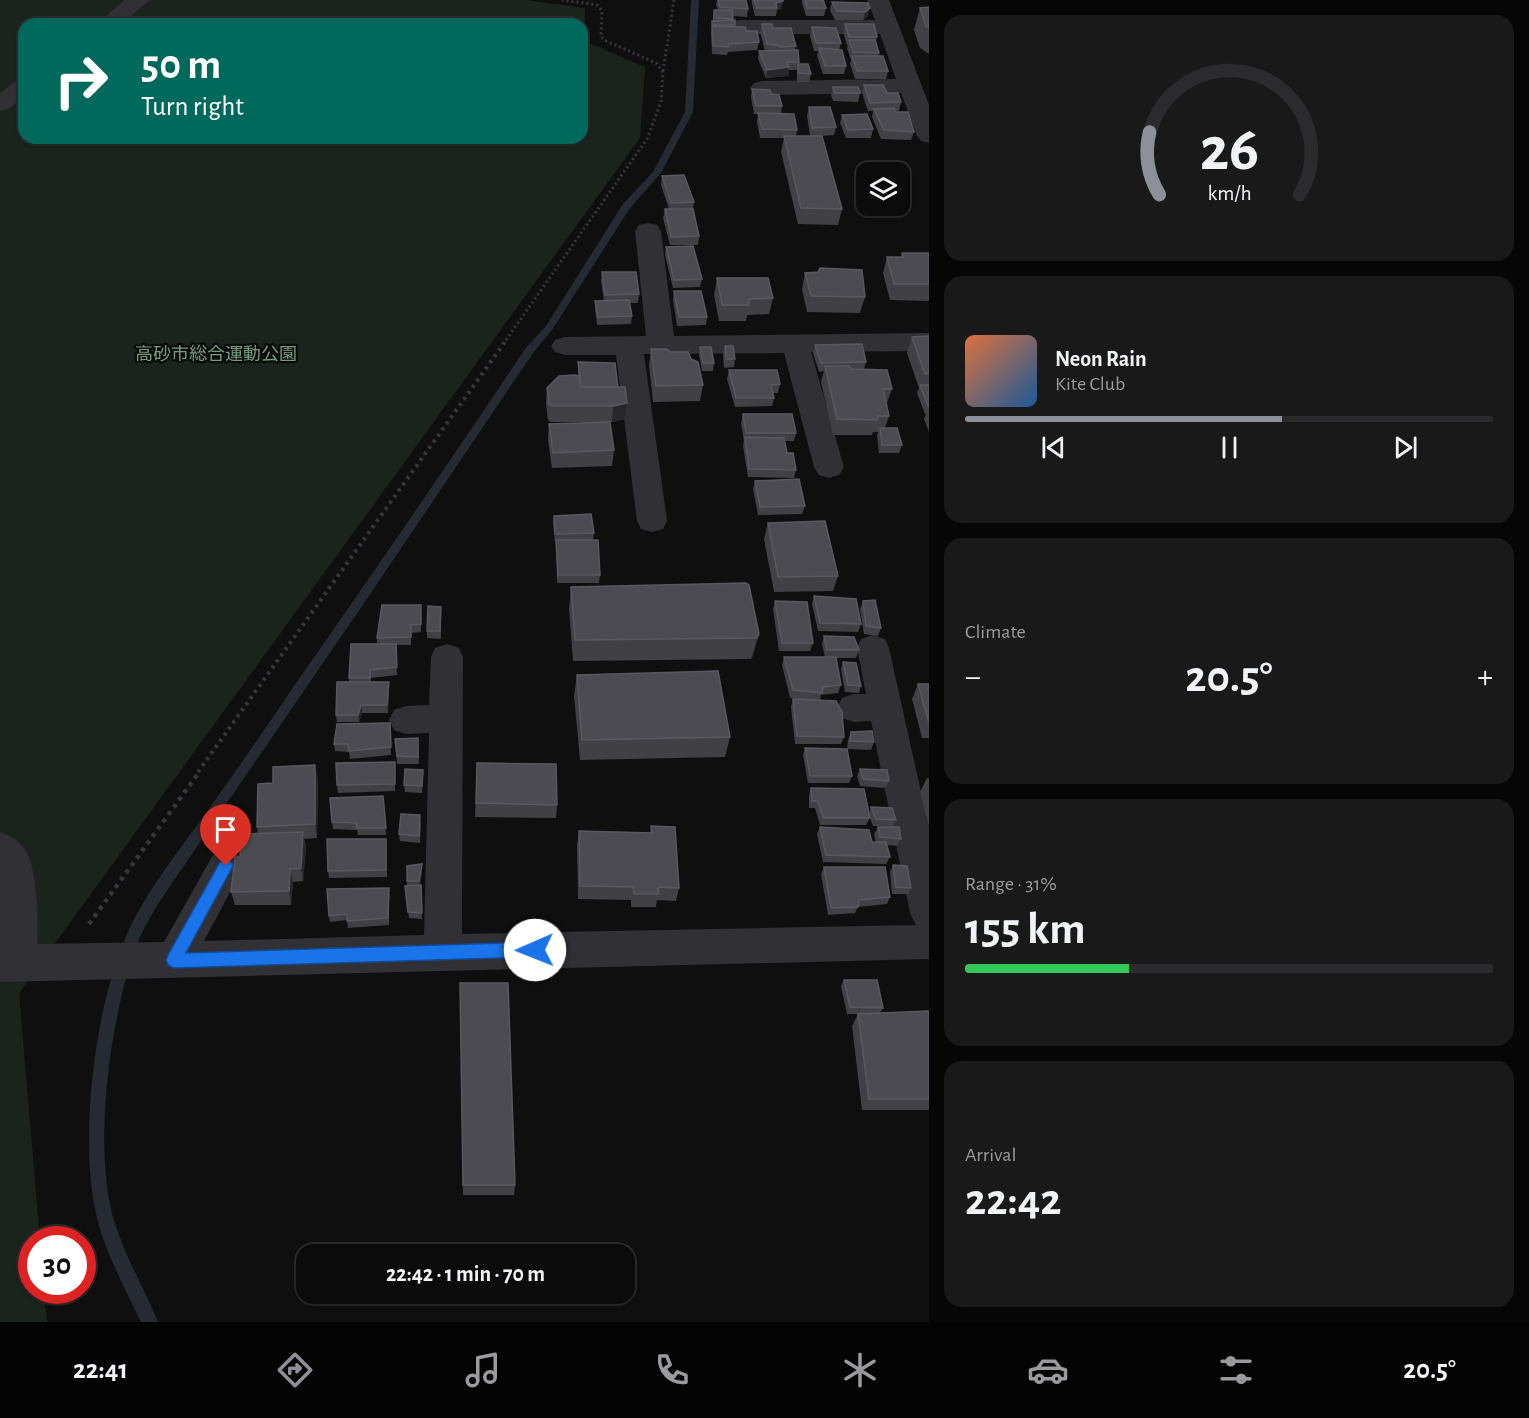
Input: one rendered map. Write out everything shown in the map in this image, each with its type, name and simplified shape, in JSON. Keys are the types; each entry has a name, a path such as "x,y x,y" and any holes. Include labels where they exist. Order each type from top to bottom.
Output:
{"street":[{"path":"115,18 139,0"},
{"path":"878,0 929,136"},
{"path":"740,27 888,27"},
{"path":"762,88 910,86"},
{"path":"0,104 18,90"},
{"path":"648,231 661,345"},
{"path":"565,346 929,342"},
{"path":"795,344 829,467"},
{"path":"629,346 652,521"},
{"path":"873,648 870,707 929,912"},
{"path":"442,951 447,657"},
{"path":"406,720 446,719"},
{"path":"0,848 13,861 20,925 8,964 442,951 929,942"},
{"path":"165,961 226,866"}],"path":[{"path":"562,0 597,5 602,11 601,36 604,40 656,63 663,72"},
{"path":"62,961 324,598 555,267 637,155 655,122 661,102 663,72 674,0"}],"green space":[{"name":"高砂市総合運動公園","path":"0,0 526,0 585,8 585,18 18,18 18,144 588,144 588,43 645,67 640,138 19,993 39,1226 18,1226 18,1304 45,1304 47,1322 0,1322"}],"building":[{"path":"718,0 746,0 748,9 720,7"},
{"path":"754,0 783,1 776,3 777,8 757,8"},
{"path":"805,0 823,0 826,8 807,8"},
{"path":"832,2 868,3 870,8 865,12 837,11"},
{"path":"929,7 929,28 926,26 920,8"},
{"path":"714,10 732,10 733,19 714,18"},
{"path":"735,20 735,25 712,25 712,21"},
{"path":"762,24 772,24 773,28 791,28 796,46 779,47 767,44"},
{"path":"845,24 874,24 877,37 849,37"},
{"path":"712,26 745,27 746,31 757,31 759,42 729,44 728,47 713,46"},
{"path":"812,27 836,28 841,43 816,43"},
{"path":"849,40 875,40 879,53 853,52"},
{"path":"819,48 842,50 846,66 825,66"},
{"path":"798,50 799,62 787,62 789,67 767,70 759,51"},
{"path":"852,56 883,56 888,71 857,71"},
{"path":"798,64 808,64 811,74 798,73"},
{"path":"864,85 883,85 887,93 898,93 901,102 870,103"},
{"path":"833,87 858,87 860,93 835,93"},
{"path":"752,89 770,90 771,94 779,95 782,106 756,106"},
{"path":"809,107 830,107 836,127 812,128"},
{"path":"894,108 895,112 908,112 914,132 884,130 874,109"},
{"path":"758,113 794,114 797,130 762,129"},
{"path":"867,114 873,129 848,130 842,115"},
{"path":"784,136 822,136 842,209 801,208"},
{"path":"684,175 694,202 671,203 662,176"},
{"path":"665,209 693,209 699,236 671,237"},
{"path":"693,246 702,279 674,280 666,247"},
{"path":"902,253 929,253 929,284 894,284 887,257 903,257"},
{"path":"820,268 862,270 865,297 811,296 805,273 818,272"},
{"path":"602,272 636,272 639,294 605,295"},
{"path":"717,278 768,278 773,298 749,299 749,305 722,305"},
{"path":"674,291 701,291 707,317 679,317"},
{"path":"629,300 632,316 598,317 595,301"},
{"path":"929,336 929,373 925,374 912,337"},
{"path":"862,344 866,362 821,363 815,345"},
{"path":"725,346 733,346 735,359 726,359"},
{"path":"700,347 711,347 714,363 703,363"},
{"path":"651,349 688,352 691,359 698,362 703,385 656,386"},
{"path":"578,362 615,363 618,387 581,387"},
{"path":"825,366 887,370 892,389 883,389 889,416 878,416 877,420 837,419"},
{"path":"729,370 777,370 780,384 771,385 774,398 736,398"},
{"path":"559,376 579,376 581,387 625,387 627,403 613,406 552,406 549,404 547,388"},
{"path":"920,385 929,385 929,406 928,406"},
{"path":"743,414 792,414 796,433 746,433"},
{"path":"610,422 614,450 553,453 549,424"},
{"path":"880,428 897,428 902,445 882,445"},
{"path":"745,437 784,438 787,453 793,453 796,470 749,469"},
{"path":"799,479 805,506 760,507 755,481"},
{"path":"591,514 594,533 555,534 554,516"},
{"path":"825,521 838,576 778,577 768,523"},
{"path":"556,540 598,540 600,575 558,575"},
{"path":"746,583 749,585 759,634 757,638 575,640 571,587"},
{"path":"814,596 856,599 861,624 820,623"},
{"path":"875,600 881,628 866,626 863,601"},
{"path":"775,601 807,602 813,643 782,643"},
{"path":"382,605 421,605 421,624 411,625 411,637 377,638"},
{"path":"428,606 441,607 440,631 427,631"},
{"path":"824,636 854,637 859,650 827,650"},
{"path":"351,644 396,644 397,667 370,670 370,678 349,678"},
{"path":"784,657 836,657 841,685 823,687 822,693 793,690"},
{"path":"843,662 856,663 861,686 848,685"},
{"path":"718,671 730,737 582,740 577,675"},
{"path":"337,682 389,682 387,705 361,705 358,715 336,715"},
{"path":"918,684 929,684 929,723"},
{"path":"793,699 836,701 842,712 844,737 797,736"},
{"path":"390,723 391,747 349,751 348,744 334,744 337,724"},
{"path":"872,731 874,742 850,741 851,732"},
{"path":"418,738 418,757 397,756 395,739"},
{"path":"805,748 847,749 852,776 810,776"},
{"path":"395,762 395,784 337,785 336,763"},
{"path":"477,763 556,764 557,805 476,803"},
{"path":"315,765 315,824 257,827 258,784 273,783 273,767"},
{"path":"405,769 423,770 422,786 404,785"},
{"path":"860,769 887,770 889,781 863,779"},
{"path":"811,788 864,789 870,818 823,818 818,801 812,801"},
{"path":"383,796 386,828 357,828 356,823 332,822 330,798"},
{"path":"871,807 892,808 896,820 876,819"},
{"path":"401,814 420,815 419,836 399,834"},
{"path":"651,826 675,827 679,888 658,887 659,894 634,894 633,887 580,886 579,831 652,833"},
{"path":"820,827 869,830 872,842 886,842 890,857 826,855"},
{"path":"878,827 899,827 901,839 880,837"},
{"path":"303,832 301,868 290,869 289,891 231,892 235,857 240,857 241,834"},
{"path":"327,839 386,839 386,870 328,871"},
{"path":"422,864 419,881 407,881 407,866"},
{"path":"893,865 907,866 911,888 896,887"},
{"path":"824,867 885,867 890,897 859,900 858,907 831,908"},
{"path":"421,885 422,913 408,912 405,886"},
{"path":"389,888 388,918 347,921 347,914 329,916 327,889"},
{"path":"844,980 877,980 883,1008 850,1007"},
{"path":"460,983 508,983 515,1185 463,1185"},
{"path":"929,1011 929,1099 869,1099 858,1014"}],"waterway":[{"path":"150,1322 123,1267 107,1224 99,1179 97,1143 102,1065 108,1025 126,954 138,926 167,878 237,780 529,351 549,328 626,206 657,173 689,112 695,0"}],"route":[{"path":"226,866 174,960 535,950"}]}
